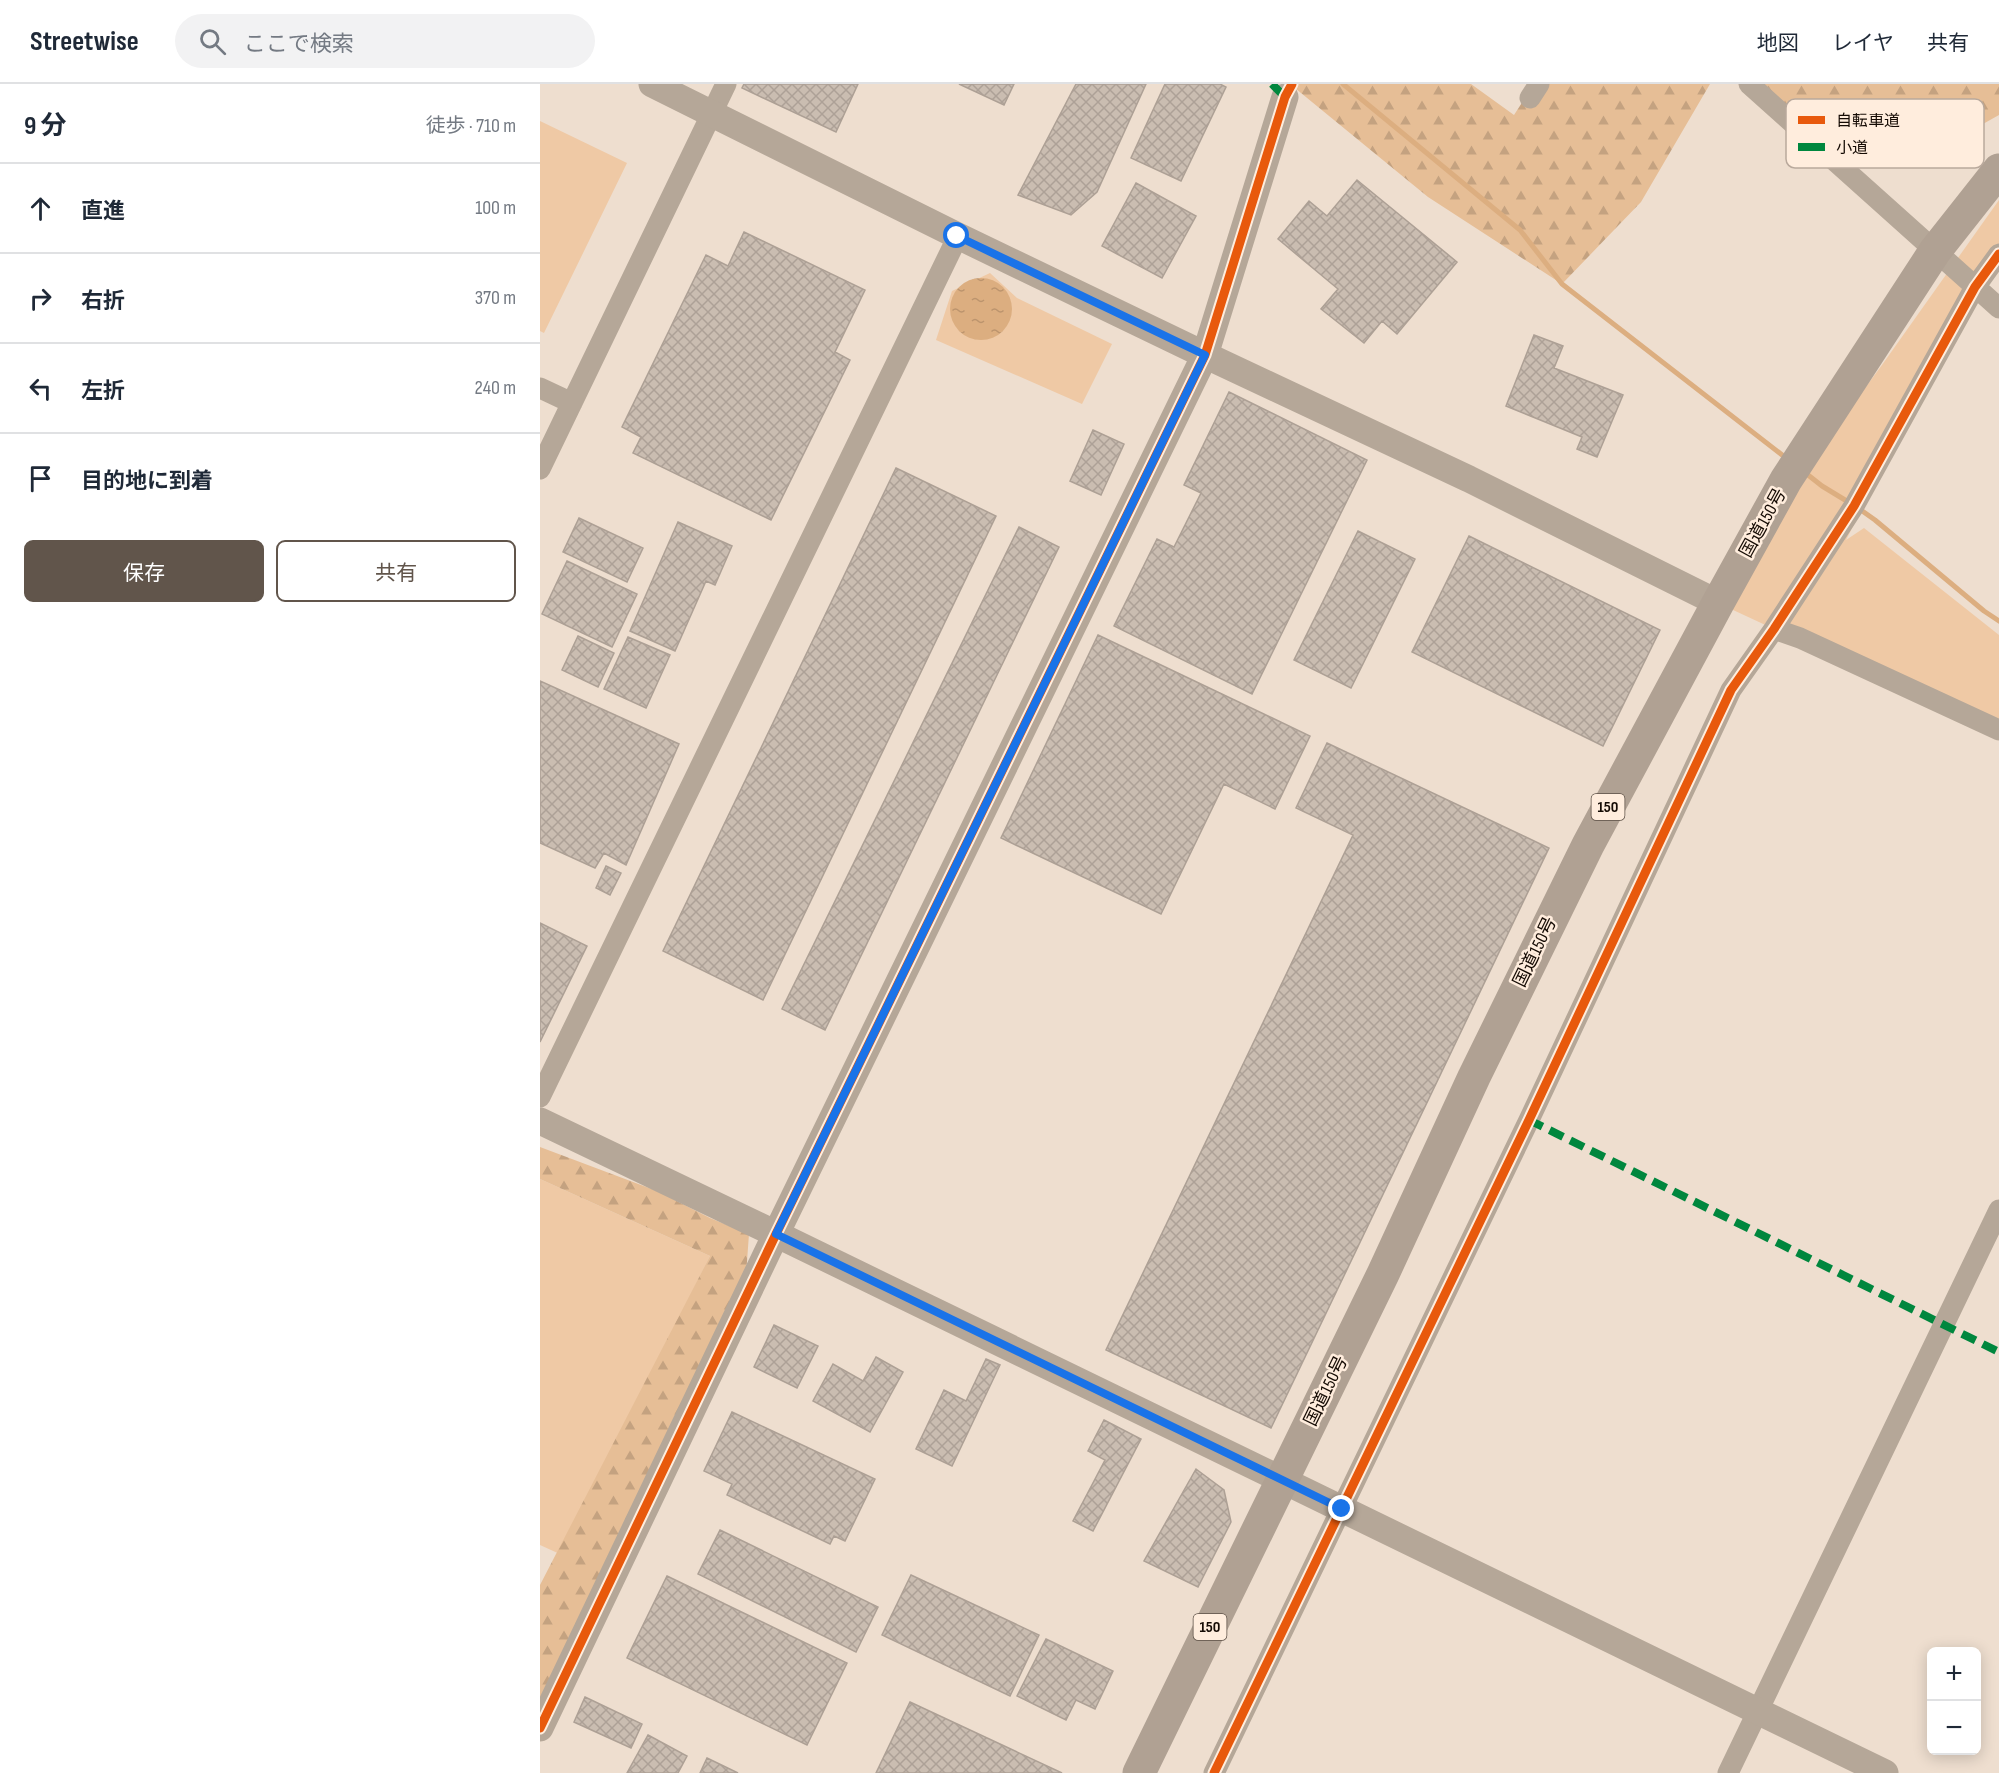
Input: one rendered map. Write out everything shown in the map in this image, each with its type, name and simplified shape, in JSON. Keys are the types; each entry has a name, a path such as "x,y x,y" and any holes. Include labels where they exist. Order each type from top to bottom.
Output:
{"highway":[{"name":"国道150号","path":"1139,1773 1383,1274 1473,1077 1583,856 1718,603 1786,480 1935,251 1999,170"}],"street":[{"path":"652,84 713,112 957,236 1469,479 1718,603"},
{"path":"540,468 726,84"},
{"path":"1749,84 1786,117"},
{"path":"540,1728 776,1234 1205,355 1288,90"},
{"path":"1843,168 1999,308"},
{"path":"540,1097 957,236"},
{"path":"1215,1773 1524,1131 1731,690 1774,629 1866,487 1975,287 1999,254"},
{"path":"540,388 572,403"},
{"path":"1774,629 1800,638 1999,730"},
{"path":"540,1121 1885,1773"},
{"path":"1728,1773 1999,1210"}],"shaded area":[{"path":"540,121 627,163 544,333 540,331"},
{"path":"1999,200 1999,254 1975,287 1846,540 1864,528 1999,635 1999,724 1788,625 1835,554 1774,629 1718,603 1752,541 1882,365"},
{"path":"990,273 1017,298 1112,344 1082,404 936,340 952,291"},
{"path":"540,1179 710,1256 562,1555 540,1545"}],"green space":[{"path":"1290,84 1471,84 1514,115 1534,84 1710,84 1641,202 1562,284 1428,197"},
{"path":"1749,84 1999,84 1999,115 1984,123 1984,99 1786,99 1786,112"},
{"path":"540,1147 657,1191 710,1218 749,1234 746,1275 540,1698 540,1585 710,1256 540,1179"}],"water":[{"path":"981,278 1003,287 1012,309 1003,331 981,340 959,331 950,309 959,287"}],"building":[{"path":"744,84 858,84 836,132 742,88"},
{"path":"959,84 1014,84 1004,105"},
{"path":"1076,84 1146,84 1097,192 1071,215 1018,195"},
{"path":"1165,84 1220,84 1226,87 1181,181 1131,158"},
{"path":"1357,180 1457,262 1397,334 1382,321 1364,343 1321,309 1338,289 1278,239 1309,201 1327,216"},
{"path":"1136,183 1196,216 1162,278 1102,246"},
{"path":"744,232 865,290 835,352 850,360 771,520 633,453 641,437 622,427 706,255 728,266"},
{"path":"1534,335 1563,346 1554,368 1623,395 1597,457 1577,449 1582,437 1506,406"},
{"path":"1229,392 1367,460 1252,694 1114,626 1157,539 1174,547 1201,493 1184,485"},
{"path":"1093,430 1124,444 1101,495 1070,481"},
{"path":"896,468 996,516 763,1000 663,951"},
{"path":"579,518 643,548 627,582 563,552"},
{"path":"678,522 732,546 715,585 706,581 675,651 630,631"},
{"path":"1019,527 1059,547 825,1030 782,1009"},
{"path":"1358,531 1415,559 1351,688 1294,660"},
{"path":"1469,536 1660,630 1603,746 1412,652"},
{"path":"567,561 637,594 612,647 542,614"},
{"path":"1098,635 1310,736 1275,809 1224,784 1161,914 1001,838"},
{"path":"578,636 614,653 598,687 562,670"},
{"path":"628,637 670,655 646,708 604,689"},
{"path":"540,681 679,744 626,865 604,853 595,868 540,843"},
{"path":"1327,743 1549,848 1271,1428 1106,1350 1353,835 1296,808"},
{"path":"606,866 621,873 610,895 596,888"},
{"path":"540,923 587,946 540,1042"},
{"path":"774,1325 818,1346 797,1388 754,1367"},
{"path":"876,1357 903,1372 870,1432 813,1401 833,1364 863,1381"},
{"path":"986,1359 1000,1365 952,1466 916,1449 944,1390 966,1401"},
{"path":"732,1412 875,1479 845,1541 834,1536 830,1544 727,1495 732,1484 704,1471"},
{"path":"1104,1420 1141,1439 1093,1531 1073,1521 1105,1460 1088,1451"},
{"path":"1196,1469 1224,1490 1231,1522 1198,1587 1144,1561"},
{"path":"720,1530 878,1607 856,1652 698,1574"},
{"path":"911,1575 1039,1635 1010,1696 882,1635"},
{"path":"667,1576 847,1663 807,1745 627,1658"},
{"path":"1046,1639 1113,1671 1095,1709 1076,1700 1066,1720 1017,1696"},
{"path":"585,1697 642,1724 631,1748 574,1722"},
{"path":"910,1702 1062,1773 876,1773"},
{"path":"648,1735 687,1756 678,1773 627,1773"},
{"path":"707,1758 738,1773 700,1773"}],"waterway":[{"path":"1343,84 1520,230 1562,284 1786,458"},
{"path":"1803,471 1850,503"},
{"path":"1858,508 1999,621"}],"marked path":[{"path":"1272,84 1285,97"},
{"path":"1529,1120 1999,1352"}],"cycle path":[{"path":"540,1728 776,1234 1205,355 1285,97 1292,84"},
{"path":"1214,1773 1529,1120 1731,690 1774,629 1854,506 1975,287 1999,254"}],"route":[{"path":"957,236 1205,355 776,1234 1342,1509"}]}
